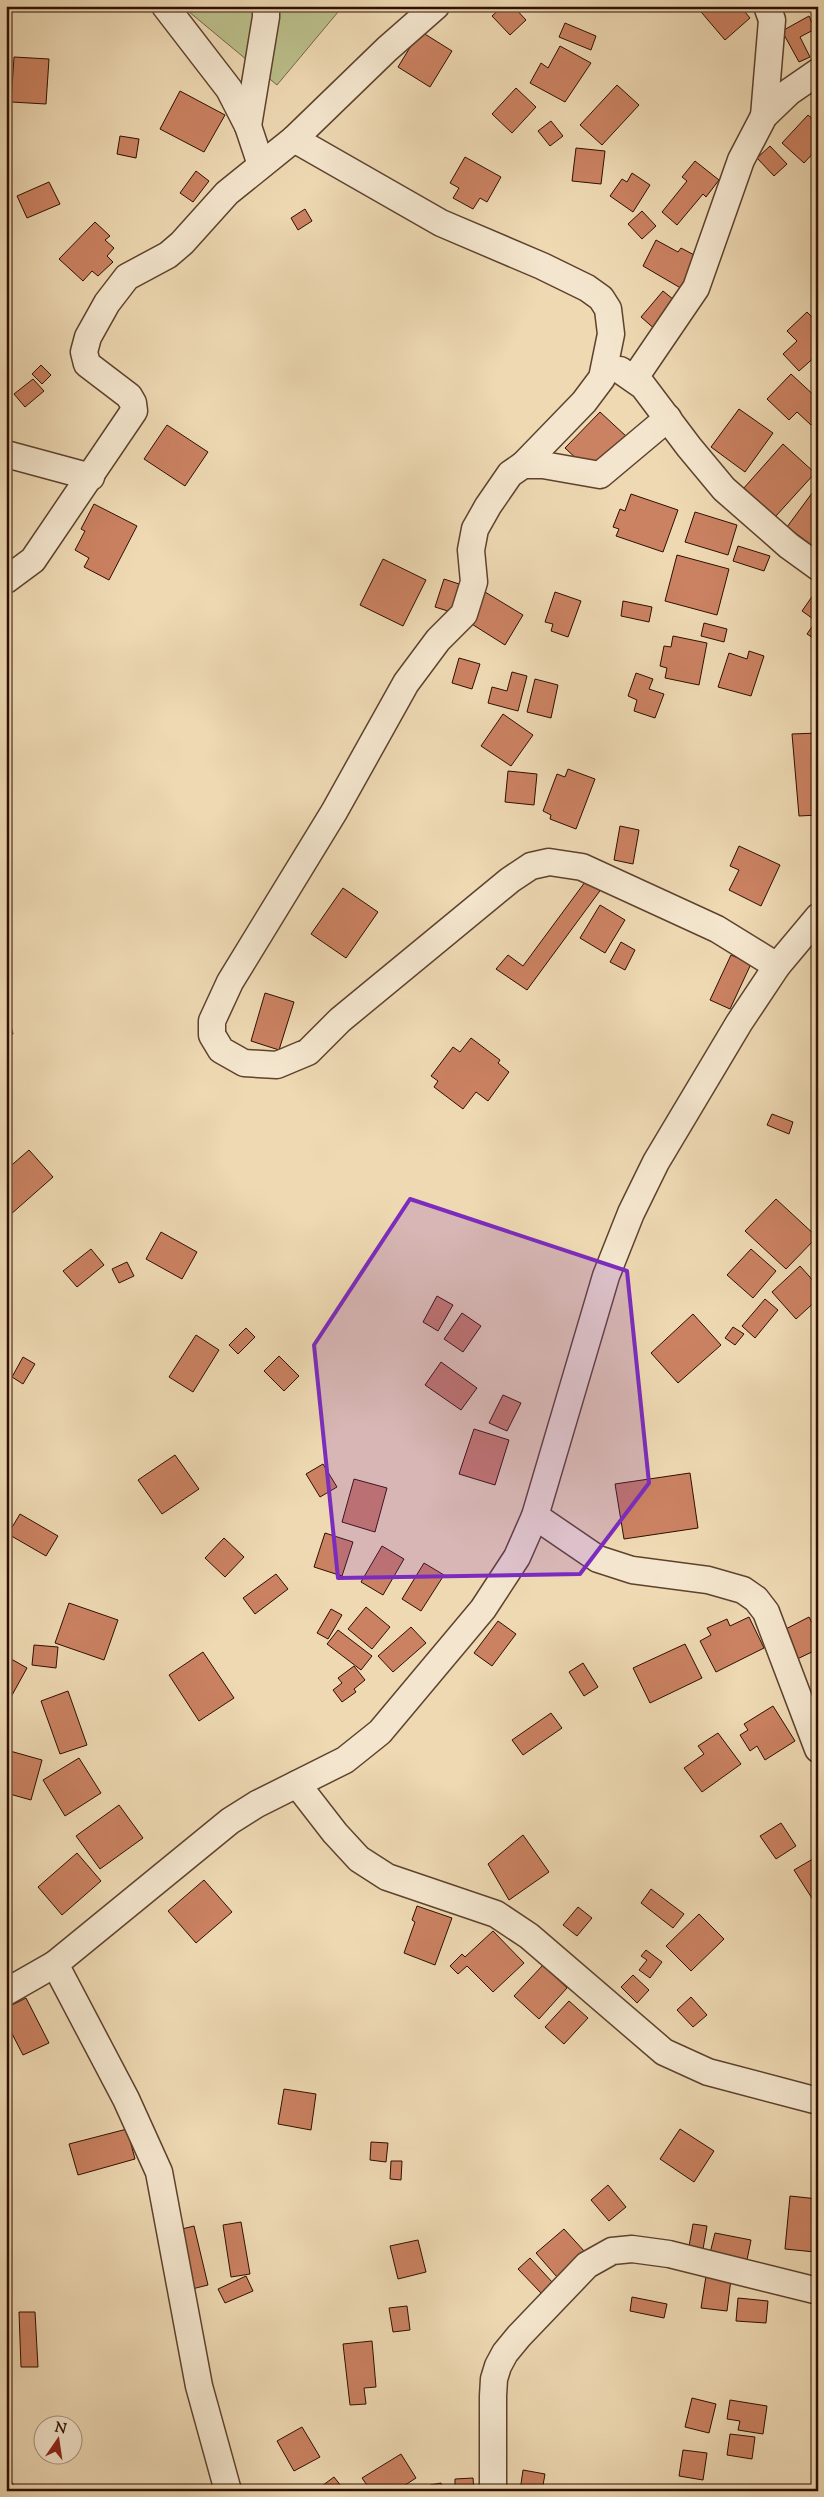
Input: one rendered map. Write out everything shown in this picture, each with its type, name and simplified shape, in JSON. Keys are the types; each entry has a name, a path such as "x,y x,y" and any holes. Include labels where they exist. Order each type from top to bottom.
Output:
{"street":[{"path":"166,6 229,89 248,126 261,165"},
{"path":"248,126 266,17 266,6"},
{"path":"6,580 33,560 91,478 134,411 133,403 129,396 87,364 84,352 88,337 107,303 127,277 168,255 182,243 227,193 294,138 387,49 436,6"},
{"path":"764,116 772,20 767,6"},
{"path":"634,379 696,288 741,160 764,116 789,92 818,72"},
{"path":"294,138 441,223 542,266 587,288 601,298 608,309 611,334 607,362 602,378 584,402 523,465 510,474 488,506 475,529 471,550 474,582 464,614 428,652 406,683 334,812 230,982 212,1021 212,1035 222,1050 244,1063 277,1065 308,1052 340,1020 510,880 531,866 549,862 582,867 717,929 777,966"},
{"path":"607,362 644,386 724,489 789,546 818,567"},
{"path":"523,465 543,465 600,475 668,418"},
{"path":"6,454 91,478"},
{"path":"11,1983 55,1964 230,1821 345,1760 380,1732 483,1609 518,1557 535,1516 606,1276 631,1213 665,1146 739,1023 777,966 818,917"},
{"path":"535,1516 598,1559 632,1570 708,1580 743,1590 756,1599 766,1612 818,1750"},
{"path":"297,1784 335,1833 359,1858 387,1878 496,1914 529,1936 664,2052 708,2072 818,2101"},
{"path":"55,1964 126,2099 159,2172 199,2386 228,2491"},
{"path":"493,2491 493,2396 494,2379 498,2366 505,2353 519,2336 587,2265 612,2251 632,2249 669,2254 818,2291"}],"highlighted area":[{"path":"410,1199 627,1271 649,1483 580,1574 338,1578 314,1345"}],"green space":[{"path":"182,6 343,6 277,85"}],"building":[{"path":"503,6 513,6 526,20 510,35 492,16"},
{"path":"696,6 740,6 750,18 725,40"},
{"path":"809,16 815,29 800,37 810,57 799,62 782,31"},
{"path":"565,23 596,36 591,50 559,37"},
{"path":"420,31 452,51 430,87 398,67"},
{"path":"560,46 591,63 565,102 530,83 541,63 548,68"},
{"path":"14,57 49,59 46,104 11,102"},
{"path":"617,85 639,105 602,145 580,125"},
{"path":"516,88 536,107 512,133 492,114"},
{"path":"180,91 225,115 204,152 160,129"},
{"path":"808,115 818,124 818,148 804,163 782,143"},
{"path":"551,121 563,136 550,146 538,131"},
{"path":"120,136 139,139 136,158 117,154"},
{"path":"770,146 787,164 774,176 757,158"},
{"path":"576,148 605,151 601,184 572,181"},
{"path":"465,157 501,177 487,202 480,198 473,209 453,198 459,188 450,183"},
{"path":"695,161 719,180 706,197 703,194 677,225 662,212 687,181 682,177"},
{"path":"196,171 209,181 193,202 180,193"},
{"path":"632,173 650,185 633,212 610,196 622,179 627,182"},
{"path":"49,182 60,204 27,218 17,196"},
{"path":"305,209 312,221 298,230 291,218"},
{"path":"642,211 656,226 642,239 628,224"},
{"path":"95,222 110,236 105,240 114,248 107,256 113,262 98,276 92,271 83,281 59,259"},
{"path":"656,240 678,252 681,248 700,258 684,290 643,266"},
{"path":"663,291 679,304 657,331 641,317"},
{"path":"807,312 818,323 818,354 799,371 783,354 797,341 787,331"},
{"path":"41,365 51,375 42,384 32,374"},
{"path":"791,374 818,399 818,418 811,425 797,412 789,420 767,399"},
{"path":"33,379 44,391 25,407 14,394"},
{"path":"739,409 773,433 745,472 711,447"},
{"path":"600,412 627,437 592,473 565,448"},
{"path":"167,425 208,452 185,486 144,459"},
{"path":"783,444 815,473 775,517 743,489"},
{"path":"818,485 818,540 813,546 787,527"},
{"path":"631,494 678,510 663,552 616,536 619,529 613,527 620,509 625,511"},
{"path":"94,504 137,526 109,580 84,567 89,558 75,550 85,531 81,529"},
{"path":"695,512 737,525 728,555 685,542"},
{"path":"738,546 770,556 764,571 733,561"},
{"path":"677,555 729,569 717,615 665,601"},
{"path":"383,559 426,580 403,626 360,605"},
{"path":"444,579 459,584 451,612 435,607"},
{"path":"818,588 818,641 807,634 816,621 802,611"},
{"path":"485,592 523,615 505,645 467,621"},
{"path":"555,592 581,601 568,637 551,631 553,624 545,622"},
{"path":"623,601 652,607 649,622 621,616"},
{"path":"704,623 727,629 724,642 701,636"},
{"path":"673,636 707,643 699,685 665,678 667,668 660,666 664,646 671,647"},
{"path":"749,651 764,656 751,696 718,687 729,653 747,659"},
{"path":"459,658 480,664 472,689 452,683"},
{"path":"512,672 527,676 518,711 488,703 492,687 507,691"},
{"path":"636,673 653,679 649,689 664,694 655,718 634,711 637,700 628,696"},
{"path":"535,679 558,685 551,718 527,712"},
{"path":"503,714 533,735 511,766 481,746"},
{"path":"818,733 818,815 799,816 792,734"},
{"path":"568,769 595,779 576,829 550,819 551,815 543,811 557,774 565,777"},
{"path":"508,771 537,774 534,805 505,802"},
{"path":"620,826 639,830 633,864 614,860"},
{"path":"739,846 780,865 761,906 729,890 739,870 730,866"},
{"path":"588,878 602,888 527,990 496,969 508,955 523,966"},
{"path":"343,888 378,912 346,958 311,934"},
{"path":"600,905 625,920 605,953 580,938"},
{"path":"621,942 635,950 625,970 610,962"},
{"path":"731,955 751,964 730,1009 710,1000"},
{"path":"265,993 294,1002 279,1050 251,1041"},
{"path":"6,1007 13,1034 6,1036"},
{"path":"471,1038 500,1060 498,1063 509,1072 488,1101 476,1092 463,1109 434,1087 438,1081 431,1076 453,1047 460,1052"},
{"path":"772,1114 793,1122 789,1134 767,1125"},
{"path":"29,1150 53,1177 10,1215 6,1211 6,1170"},
{"path":"776,1199 817,1237 786,1269 745,1231"},
{"path":"161,1232 197,1252 182,1279 146,1259"},
{"path":"91,1249 104,1265 77,1287 63,1271"},
{"path":"751,1249 776,1271 753,1298 727,1275"},
{"path":"127,1262 134,1276 119,1283 112,1269"},
{"path":"800,1266 818,1286 818,1299 796,1319 772,1292"},
{"path":"437,1296 453,1305 438,1331 423,1322"},
{"path":"765,1299 778,1310 755,1338 742,1326"},
{"path":"462,1313 481,1326 463,1352 444,1339"},
{"path":"693,1314 721,1345 678,1383 651,1353"},
{"path":"733,1327 744,1334 735,1345 725,1338"},
{"path":"246,1328 255,1337 238,1354 229,1345"},
{"path":"196,1335 219,1350 193,1392 169,1377"},
{"path":"279,1356 299,1376 284,1391 264,1371"},
{"path":"23,1357 35,1364 23,1384 12,1377"},
{"path":"441,1362 477,1388 461,1410 425,1385"},
{"path":"503,1395 521,1403 507,1431 489,1423"},
{"path":"474,1429 509,1440 495,1485 459,1474"},
{"path":"175,1455 199,1489 162,1514 138,1480"},
{"path":"323,1464 337,1487 320,1497 306,1474"},
{"path":"690,1473 698,1528 624,1539 615,1484"},
{"path":"354,1479 387,1488 375,1532 342,1522"},
{"path":"20,1514 58,1536 46,1556 8,1534"},
{"path":"325,1533 353,1542 342,1576 314,1567"},
{"path":"224,1538 244,1557 225,1577 205,1558"},
{"path":"382,1546 404,1559 383,1595 361,1582"},
{"path":"424,1563 444,1575 421,1611 402,1599"},
{"path":"276,1574 288,1589 255,1614 243,1598"},
{"path":"69,1603 118,1620 104,1660 55,1643"},
{"path":"366,1607 390,1627 372,1649 348,1629"},
{"path":"331,1609 342,1615 328,1639 317,1633"},
{"path":"749,1617 764,1648 716,1672 700,1641 711,1635 707,1628 727,1619 730,1626"},
{"path":"809,1617 818,1634 818,1649 791,1662 776,1634"},
{"path":"498,1621 516,1634 492,1666 474,1653"},
{"path":"411,1627 426,1643 393,1672 378,1656"},
{"path":"338,1630 372,1656 361,1670 327,1644"},
{"path":"685,1644 702,1678 650,1703 633,1668"},
{"path":"34,1645 58,1647 56,1668 32,1665"},
{"path":"203,1652 234,1698 199,1721 169,1675"},
{"path":"6,1656 27,1668 6,1706"},
{"path":"583,1663 598,1687 584,1696 569,1672"},
{"path":"354,1666 365,1680 354,1689 356,1692 342,1702 333,1690 342,1683 338,1678"},
{"path":"68,1691 87,1745 60,1754 41,1701"},
{"path":"773,1706 795,1741 765,1760 757,1746 750,1751 740,1735 748,1730 744,1724"},
{"path":"551,1713 562,1728 523,1755 512,1740"},
{"path":"718,1733 741,1764 702,1792 684,1768 704,1754 698,1746"},
{"path":"10,1751 42,1760 31,1800 6,1793 6,1755 9,1755"},
{"path":"79,1758 101,1793 65,1816 43,1780"},
{"path":"119,1805 143,1838 100,1869 76,1836"},
{"path":"781,1823 796,1846 776,1859 760,1836"},
{"path":"523,1835 549,1872 509,1900 488,1864"},
{"path":"77,1853 101,1881 62,1915 38,1887"},
{"path":"818,1856 818,1901 815,1903 794,1870"},
{"path":"204,1880 232,1912 196,1943 168,1911"},
{"path":"651,1889 684,1914 673,1928 641,1903"},
{"path":"417,1906 452,1918 435,1965 404,1953 415,1922 412,1920"},
{"path":"578,1907 592,1918 577,1936 563,1925"},
{"path":"699,1914 724,1939 691,1971 666,1946"},
{"path":"493,1931 524,1963 493,1992 467,1966 458,1974 450,1966 462,1954 465,1957"},
{"path":"646,1950 662,1962 650,1978 639,1970 647,1960 641,1956"},
{"path":"543,1965 567,1988 539,2019 514,1996"},
{"path":"633,1975 649,1990 637,2003 621,1987"},
{"path":"691,1997 707,2015 693,2027 677,2010"},
{"path":"26,1998 49,2043 23,2055 6,2022 6,2008"},
{"path":"569,2001 588,2018 564,2044 545,2027"},
{"path":"284,2089 316,2094 311,2130 278,2124"},
{"path":"127,2129 135,2159 78,2175 69,2144"},
{"path":"680,2129 714,2151 694,2182 660,2159"},
{"path":"371,2142 388,2143 386,2162 370,2160"},
{"path":"391,2161 402,2161 401,2180 390,2179"},
{"path":"608,2185 626,2207 609,2221 591,2200"},
{"path":"790,2196 818,2199 815,2252 785,2249"},
{"path":"241,2222 250,2274 231,2277 223,2225"},
{"path":"693,2224 707,2226 702,2255 688,2252"},
{"path":"194,2226 208,2285 188,2290 174,2231"},
{"path":"564,2229 585,2252 557,2277 536,2253"},
{"path":"715,2233 751,2240 747,2260 710,2253"},
{"path":"418,2240 426,2272 398,2279 390,2246"},
{"path":"530,2258 553,2283 541,2293 518,2269"},
{"path":"246,2276 253,2291 225,2303 218,2289"},
{"path":"706,2276 731,2279 727,2311 701,2308"},
{"path":"632,2297 667,2304 664,2318 630,2311"},
{"path":"738,2298 768,2301 766,2323 736,2321"},
{"path":"407,2306 410,2330 393,2332 389,2308"},
{"path":"19,2312 35,2312 38,2367 21,2367"},
{"path":"372,2341 376,2387 364,2388 366,2404 350,2405 343,2344"},
{"path":"692,2398 716,2404 709,2433 685,2427"},
{"path":"730,2400 767,2406 763,2434 738,2430 740,2421 727,2419"},
{"path":"302,2427 320,2457 294,2471 277,2441"},
{"path":"730,2434 755,2437 752,2459 727,2455"},
{"path":"683,2450 707,2453 703,2480 679,2476"},
{"path":"401,2454 416,2478 396,2491 371,2491 362,2478"},
{"path":"523,2470 545,2474 542,2491 520,2491"},
{"path":"6,2474 18,2491 6,2491"},
{"path":"334,2477 345,2491 315,2491"},
{"path":"473,2478 474,2491 455,2491 455,2479"},
{"path":"441,2483 443,2491 432,2491 430,2485"}]}
